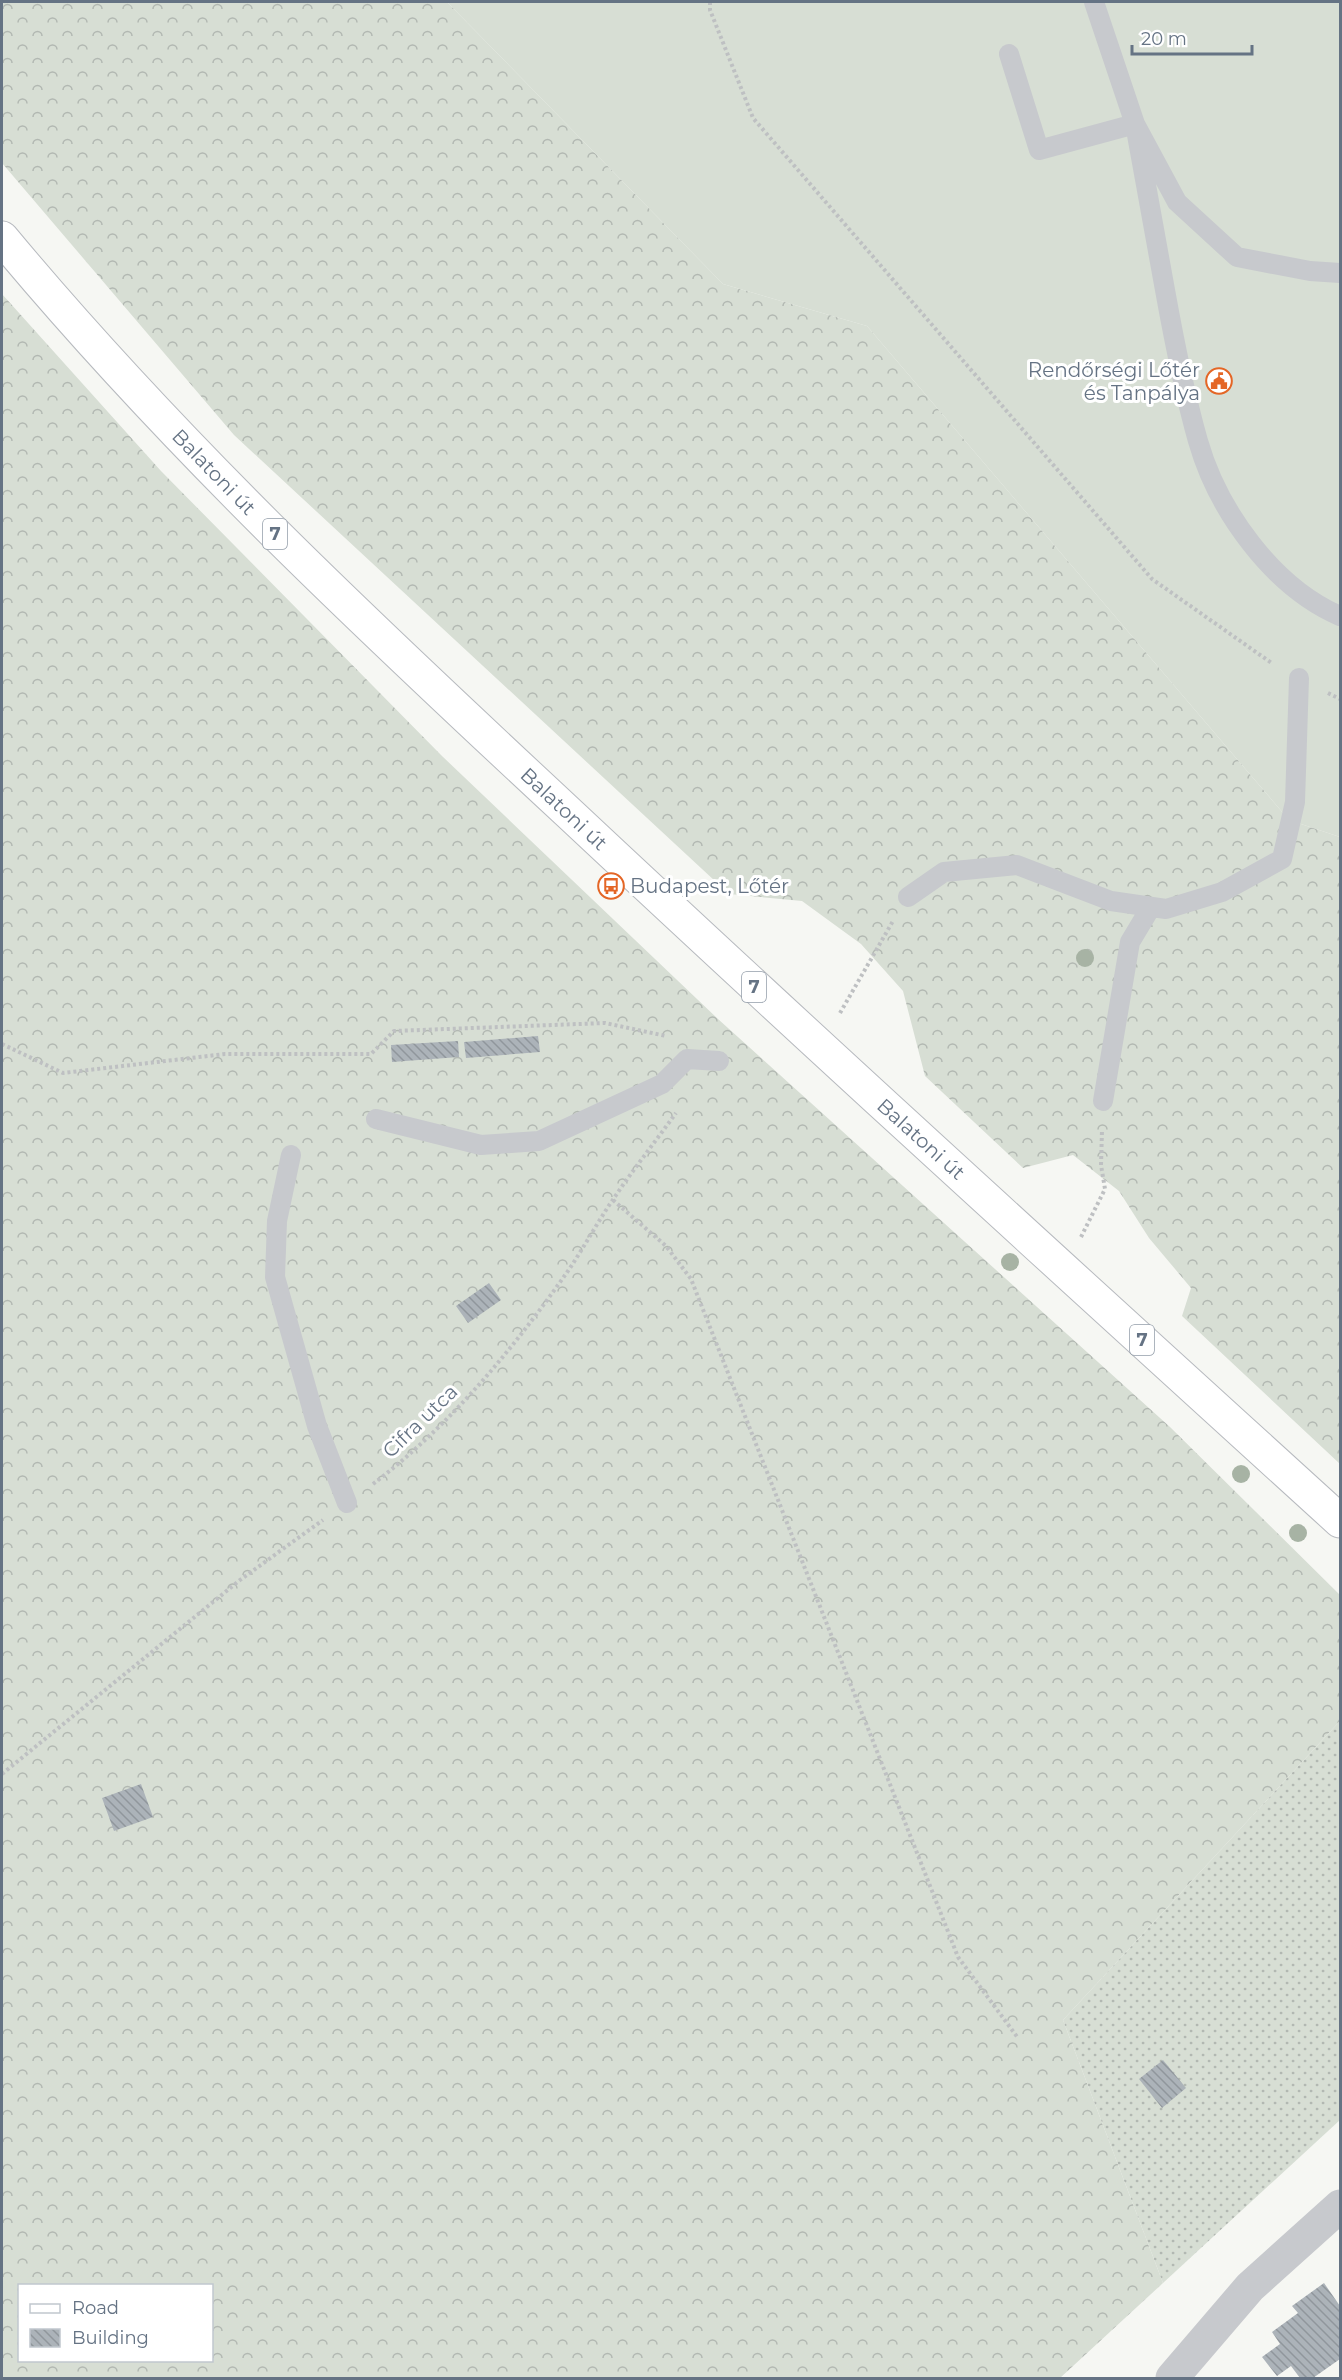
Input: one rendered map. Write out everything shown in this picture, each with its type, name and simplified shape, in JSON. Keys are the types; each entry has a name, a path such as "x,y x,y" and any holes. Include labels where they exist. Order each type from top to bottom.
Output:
{"main road":[{"name":"Balatoni út","path":"2,238 126,381 281,540 444,698 821,1048 1341,1521"}],"street":[{"path":"1172,2379 1250,2287 1341,2206"}],"lane":[{"path":"1094,2 1135,124 1174,340 1198,443 1237,525 1271,568 1320,607 1341,616"},
{"path":"1009,54 1040,150 1135,124"},
{"path":"1135,124 1177,202 1237,257 1310,271 1341,273"},
{"path":"908,897 944,872 1017,865 1111,901 1166,909 1222,892 1282,859 1295,802 1299,678"},
{"path":"1103,1101 1130,942 1151,907"},
{"path":"376,1119 481,1145 539,1141 662,1084 687,1059 719,1061"},
{"path":"291,1155 277,1221 275,1276 317,1426 347,1503"}],"path":[{"path":"710,2 710,10 753,118 1152,579 1274,665 1341,699"},
{"path":"821,1048 865,966 908,897"},
{"path":"2,1044 63,1074 225,1054 371,1054 394,1031 605,1023 667,1036 687,1059"},
{"path":"1065,1270 1105,1189 1101,1165 1103,1101"},
{"name":"Cifra utca","path":"2,1774 240,1580 409,1456 457,1408 510,1348 564,1277 613,1200 679,1109"},
{"path":"613,1200 666,1246 691,1279 958,1957 1018,2038"}],"green space":[{"path":"2,2 447,2 723,284 867,326 1289,820 1340,837 1340,1464 1182,1316 1191,1288 1149,1238 1119,1191 1073,1155 1023,1168 925,1076 903,991 861,944 802,901 729,894 234,435 2,163"},
{"path":"447,2 1340,2 1340,837 1289,820 867,326 723,284"},
{"path":"2,294 161,471 442,756 718,1019 1170,1427 1340,1595 1340,1721 1063,2020 1163,2283 1060,2378 2,2378"},
{"path":"1340,1721 1340,2120 1163,2283 1063,2020"}],"building":[{"path":"538,1036 540,1052 466,1058 464,1042"},
{"path":"458,1041 459,1057 392,1062 391,1045"},
{"path":"489,1283 501,1300 468,1323 456,1306"},
{"path":"141,1784 153,1817 114,1831 102,1798"},
{"path":"1163,2060 1186,2088 1162,2108 1139,2079"},
{"path":"1324,2283 1340,2306 1340,2359 1313,2378 1300,2378 1291,2366 1277,2376 1262,2357 1280,2344 1272,2332 1298,2313 1292,2306"}],"place":[{"name":"Rendőrségi Lőtér és Tanpálya","path":"1219,381"},
{"name":"Budapest, Lőtér","path":"611,886"}]}
